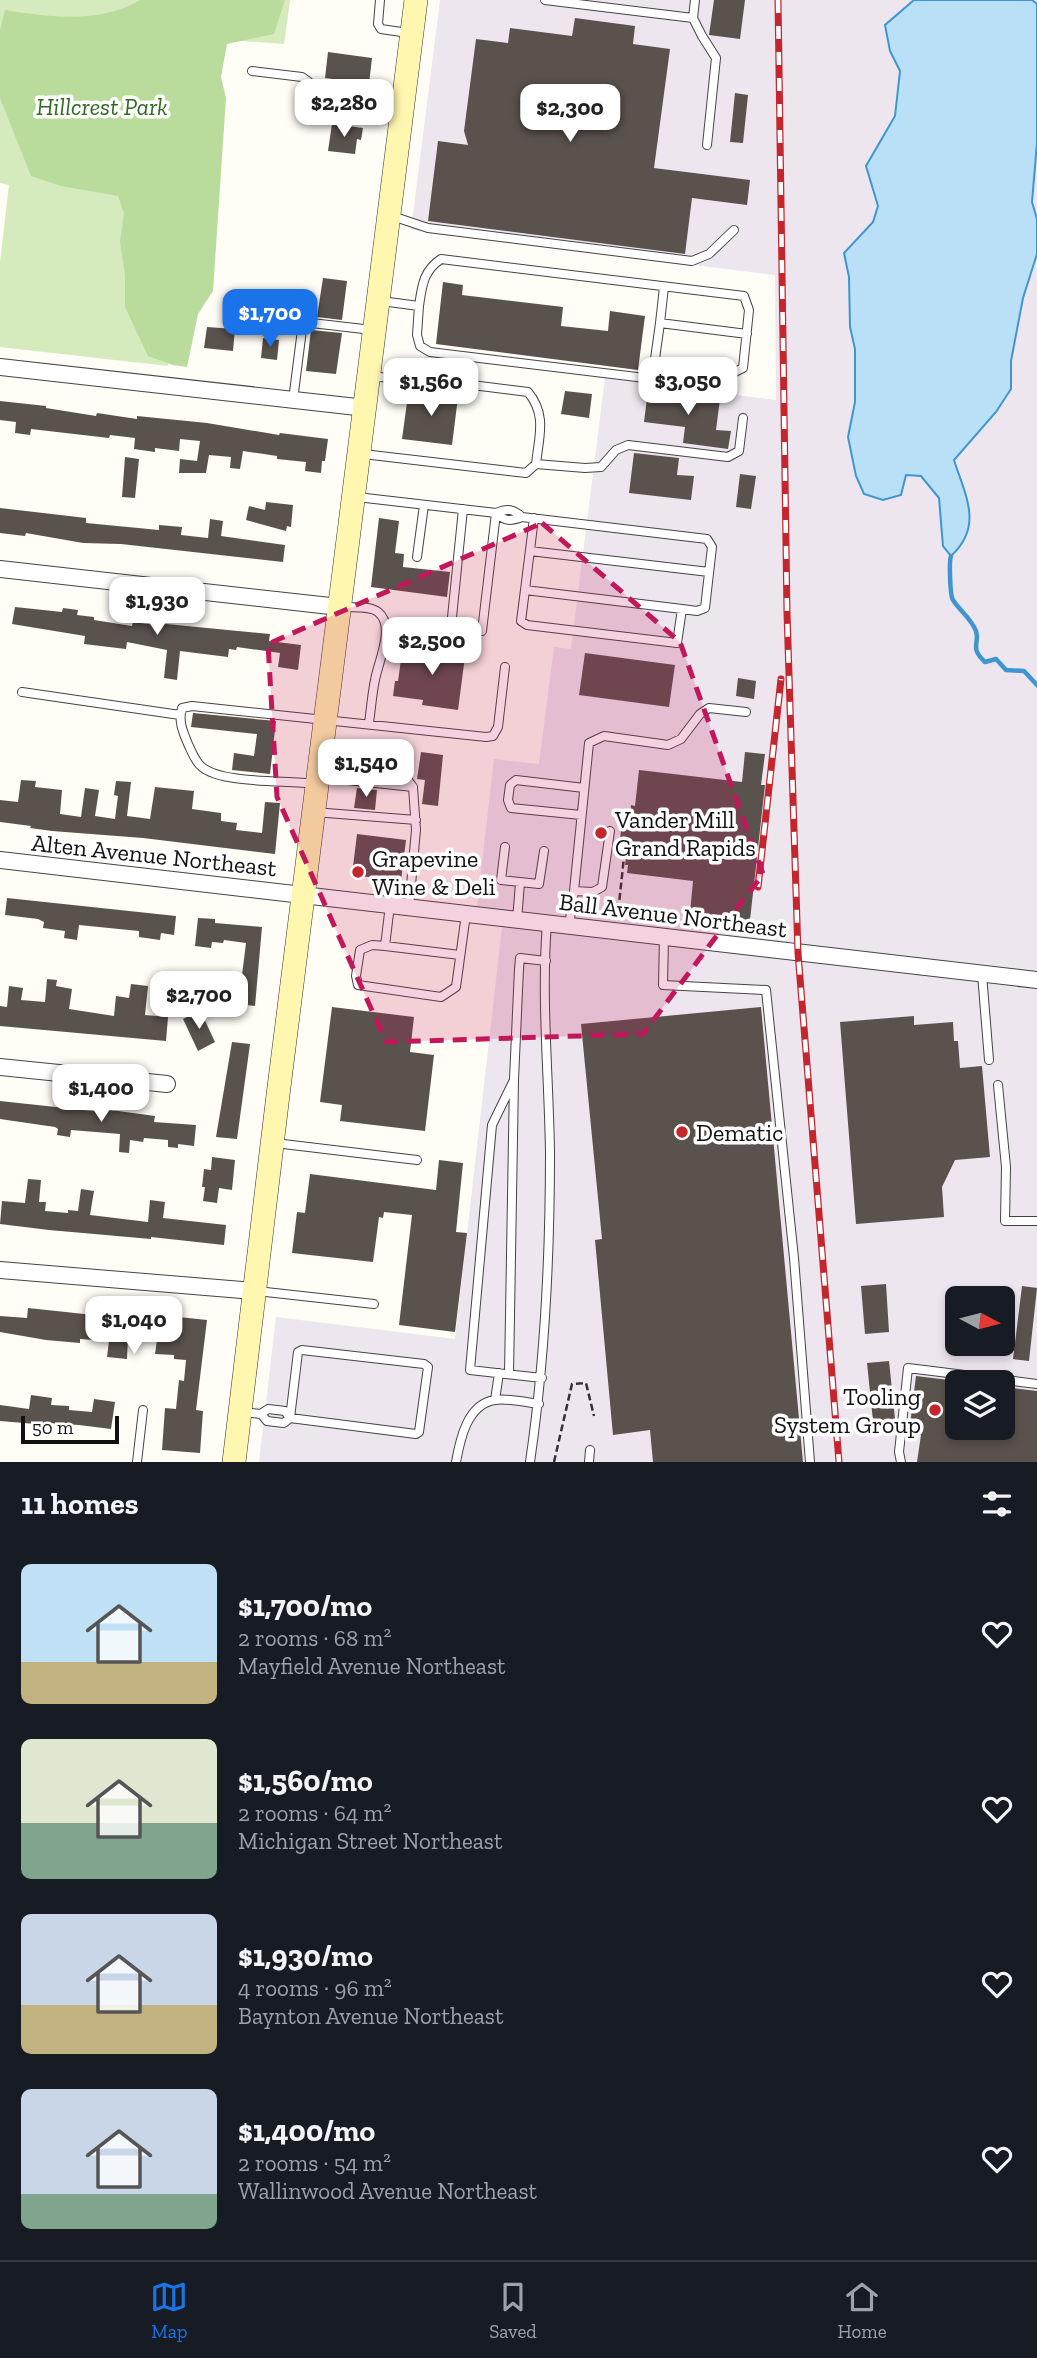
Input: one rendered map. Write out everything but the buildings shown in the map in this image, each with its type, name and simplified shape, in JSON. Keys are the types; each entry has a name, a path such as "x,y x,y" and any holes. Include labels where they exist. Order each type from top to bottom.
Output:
{"main road":[{"path":"234,1462 251,1412 254,1291 416,0"}],"street":[{"path":"0,367 366,408"},
{"path":"0,569 339,607"},
{"name":"Alten Avenue Northeast","path":"0,860 303,895"},
{"name":"Ball Avenue Northeast","path":"303,895 1037,980"},
{"path":"0,1067 167,1084"},
{"path":"0,1270 254,1291"}],"lane":[{"path":"380,0 378,18 381,29 411,33"},
{"path":"545,0 601,3 693,18"},
{"path":"695,0 693,18 716,58 707,145"},
{"path":"252,71 302,78 319,93 402,104"},
{"path":"389,215 428,228 692,261 709,254 734,230"},
{"path":"654,366 733,373 743,369 749,310 744,296 664,286 441,259 429,267 422,283 419,306 416,334 420,346 430,352 645,378 654,366 664,286"},
{"path":"379,300 419,306"},
{"path":"293,400 303,322 375,331"},
{"path":"660,323 747,334"},
{"path":"369,376 416,378 528,392 537,402 541,417 536,464"},
{"path":"359,454 526,472 536,464 601,467 616,450 628,445 728,457 739,451 743,418"},
{"path":"354,496 496,513 503,520 534,518 707,539 712,547 705,608 697,611 525,590"},
{"path":"417,557 424,505"},
{"path":"450,627 463,509"},
{"path":"482,631 496,513"},
{"path":"534,518 521,621 527,625 677,643 682,609"},
{"path":"530,551 709,572"},
{"path":"339,607 375,610 386,625 383,654 375,676 369,723"},
{"path":"413,787 317,780 264,782 211,773 199,766 181,728 180,715 183,708 192,706 493,736 498,727 505,667"},
{"path":"22,692 180,715"},
{"path":"568,926 589,743 604,736 668,745 681,738 700,714 709,708 746,712"},
{"path":"322,744 386,752 413,787 416,820 409,907"},
{"path":"581,815 511,808 508,800 510,785 516,780 584,788"},
{"path":"313,812 416,820"},
{"path":"574,891 593,892 602,887 610,831"},
{"path":"505,847 501,880 520,883 539,884 544,851"},
{"path":"517,920 520,883"},
{"path":"385,946 390,905"},
{"path":"460,955 372,945 360,950 356,976 358,985 441,997 456,987 466,914"},
{"path":"530,1462 542,1378 547,1283 550,1154 547,923"},
{"path":"664,937 663,985 766,990 794,1258 810,1462"},
{"path":"509,1374 514,1079 520,958 546,961"},
{"path":"982,974 989,1060"},
{"path":"514,1079 492,1125 470,1370 542,1378"},
{"path":"998,1085 1006,1167 1005,1221 1037,1221"},
{"path":"272,1142 417,1160"},
{"path":"254,1291 374,1304"},
{"path":"251,1412 267,1421 284,1423 290,1418 298,1352 302,1350 425,1364 428,1367 419,1432 416,1434 290,1418"},
{"path":"901,1462 899,1452 908,1368 1037,1384"},
{"path":"495,1400 499,1373"},
{"path":"456,1462 468,1422 477,1409 495,1400 539,1404"},
{"path":"137,1462 143,1410"},
{"path":"589,1462 590,1450"}],"path":[{"path":"607,912 613,903 619,904 626,838 629,838"},
{"path":"554,1462 572,1384 586,1383 594,1416"}],"highlighted area":[{"path":"542,523 680,642 763,874 643,1034 386,1042 277,797 268,644"}],"shaded area":[{"path":"440,0 1037,0 1037,1462 259,1462 276,1317 455,1339 503,919 476,915 494,759 539,764 554,647 571,649 605,378 776,400 775,275 411,230"}],"green space":[{"name":"Hillcrest Park","path":"0,0 290,0 284,44 214,39 168,366 0,347 0,262 9,185 0,183"},
{"name":"Hillcrest Park","path":"140,0 285,0 274,34 227,44 221,77 226,98 213,291 198,314 187,367 148,356 125,307 125,275 120,242 124,213 118,196 61,186 31,176 0,98 0,30 5,10 39,15 91,16 125,8"}],"water":[{"path":"914,0 1032,0 1037,4 1037,143 1032,202 1037,219 1037,254 1023,298 1011,361 1011,389 996,412 954,460 967,498 969,522 961,545 951,556 943,546 939,498 921,476 906,475 901,495 883,500 864,494 856,476 848,437 855,402 855,349 850,327 849,277 844,253 873,222 878,206 866,166 895,116 900,71 890,51 885,25"}],"waterway":[{"path":"951,556 952,597 974,626 977,653 985,662 996,659 1006,670 1024,671 1037,685"}],"railway":[{"path":"778,0 787,613 798,953 839,1462"},
{"path":"758,887 781,679"}],"place":[{"name":"Vander Mill Grand Rapids","path":"601,833"},
{"name":"Grapevine Wine & Deli","path":"358,872"},
{"name":"Dematic","path":"682,1132"},
{"name":"Tooling System Group","path":"935,1410"}]}
